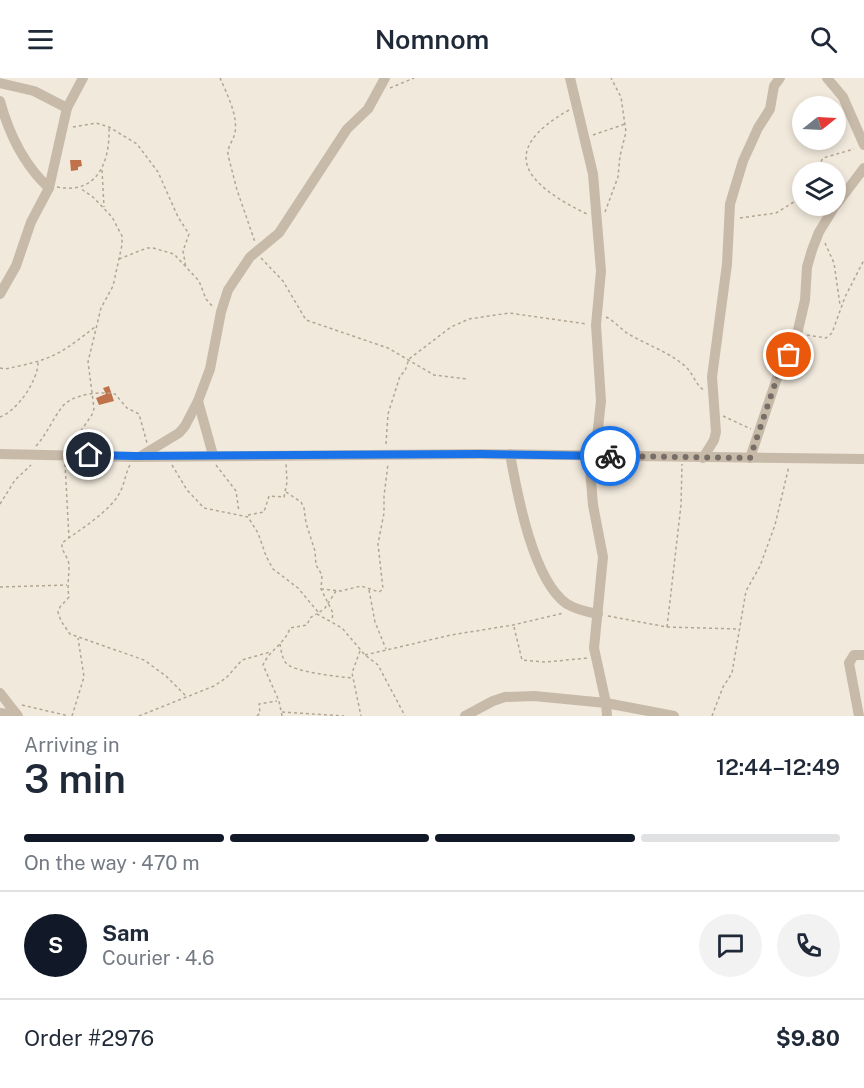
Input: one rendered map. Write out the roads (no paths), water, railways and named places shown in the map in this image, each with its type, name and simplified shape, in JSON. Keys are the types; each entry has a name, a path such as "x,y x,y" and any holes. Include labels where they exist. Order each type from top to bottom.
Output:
{"street":[{"path":"0,294 16,266 31,222 49,186 67,108 83,78"},
{"path":"142,454 179,433 185,426 198,401 210,369 221,312 235,277 250,257 279,233 347,129 368,109 385,78"},
{"path":"570,78 593,174 600,219 601,271 596,325 601,401 592,456 593,505 603,557 594,657 607,716"},
{"path":"703,458 716,432 712,377 727,264 730,204 743,161 758,128 770,109 774,86 780,78"},
{"path":"827,78 843,97 859,147"},
{"path":"0,83 34,92 67,108"},
{"path":"0,101 14,138 26,161 49,186"},
{"path":"846,194 859,182 864,168"},
{"path":"750,458 779,372 792,349 805,300 807,267 819,232 828,216"},
{"path":"198,401 215,455"},
{"path":"0,454 30,459 66,454 167,456 510,454 864,459"},
{"path":"510,454 521,509 535,552 555,591 565,603 576,609 598,614"},
{"path":"859,716 849,663 854,655 864,655"},
{"path":"0,693 12,713"},
{"path":"465,716 493,701 518,696 606,704 674,716"}]}
